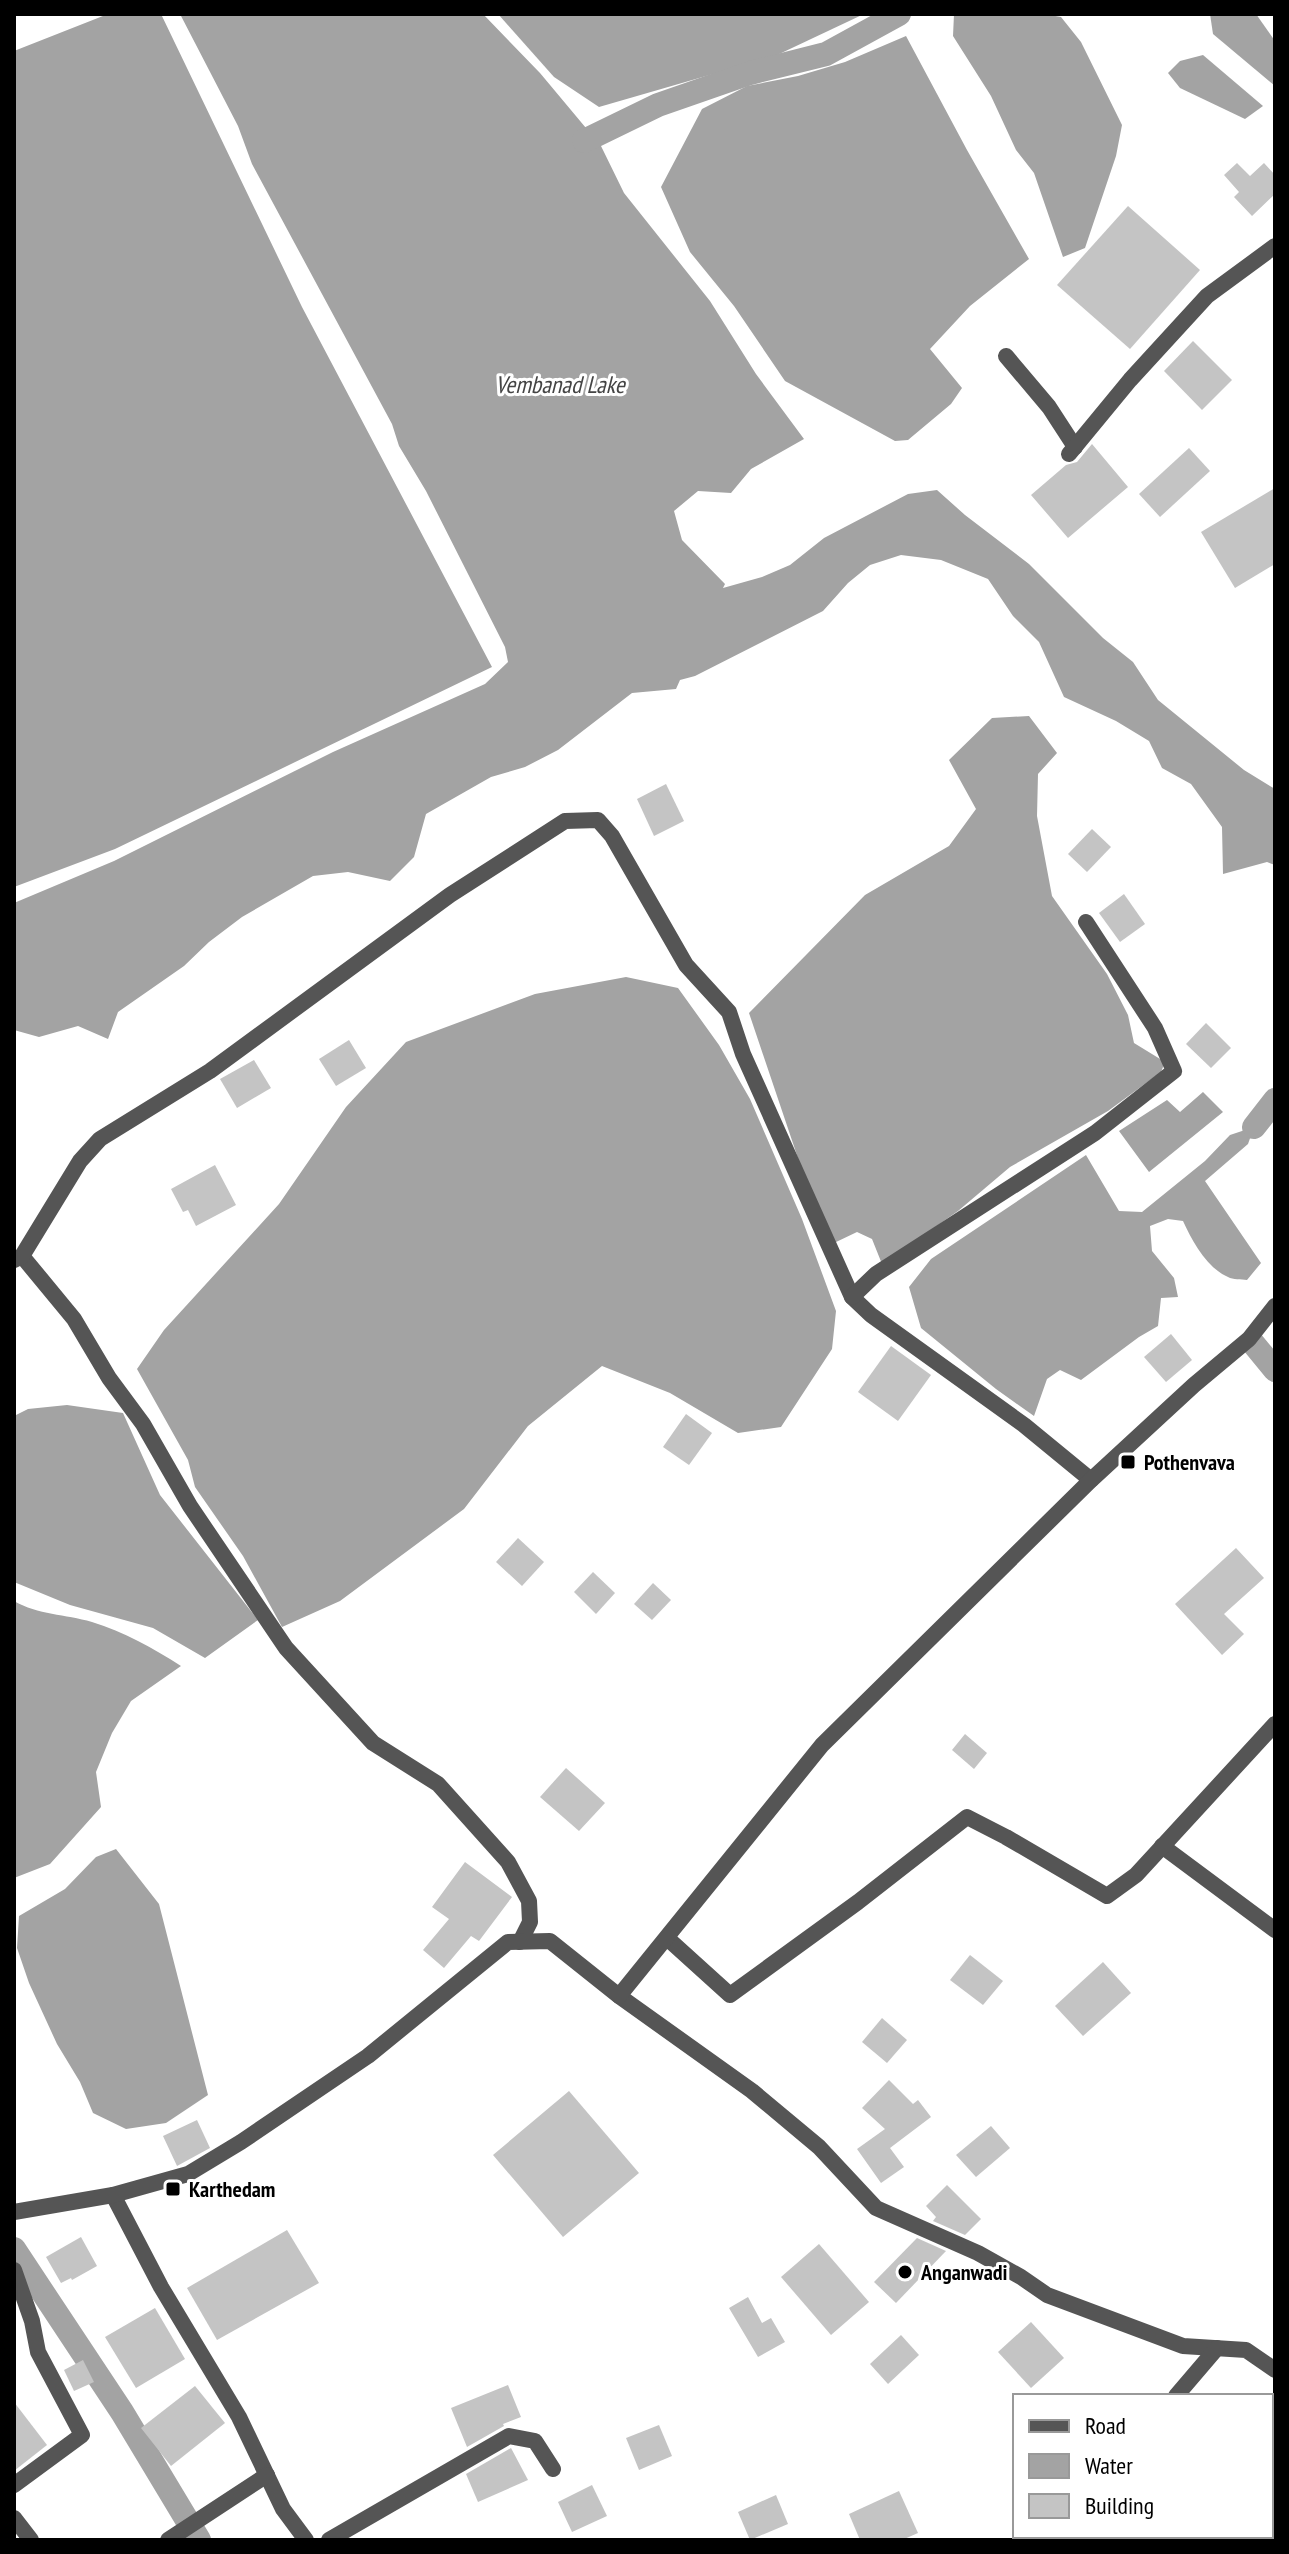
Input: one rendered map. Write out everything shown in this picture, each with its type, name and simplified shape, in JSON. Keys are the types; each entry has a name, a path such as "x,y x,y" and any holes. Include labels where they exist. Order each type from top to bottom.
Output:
{"street":[{"path":"1006,356 1049,407 1072,451 1130,380 1207,296 1275,246"},
{"path":"520,1942 530,1922 529,1901 508,1862 438,1784 373,1743 286,1648 190,1506 143,1424 109,1378 74,1319 18,1258 80,1161 100,1139 210,1071 450,895 565,821 598,820 612,836 686,965 729,1012 743,1054 852,1297 871,1315 1024,1425 1091,1480"},
{"path":"852,1297 876,1274 1095,1133 1174,1071 1155,1028 1086,922"},
{"path":"619,1996 822,1745 1091,1480 1249,1339 1275,1306"},
{"path":"667,1938 730,1995 858,1902 967,1817 1107,1896 1136,1875 1275,1724"},
{"path":"1162,1846 1275,1930"},
{"path":"14,2212 113,2195 188,2174 368,2056 508,1942 550,1941 619,1996 752,2091 819,2147 876,2208 978,2253 1047,2295 1183,2346 1246,2350 1275,2370"},
{"path":"113,2195 161,2287 239,2417 283,2509 306,2540"},
{"path":"14,2270 32,2321 38,2352 82,2435 14,2485"},
{"path":"1178,2394 1217,2348"},
{"path":"329,2540 509,2436 535,2441 553,2469"},
{"path":"168,2540 267,2475"},
{"path":"14,2518 31,2540"}],"water":[{"path":"108,14 161,14 302,307 492,667 115,849 14,887 14,51"},
{"name":"Vembanad Lake","path":"180,14 483,14 540,73 601,146 624,193 710,301 756,374 804,439 751,469 731,493 698,491 674,511 682,540 725,584 723,588 790,565 824,538 908,494 937,490 1029,564 1103,638 1133,662 1158,700 1244,770 1275,789 1275,865 1267,862 1223,874 1222,827 1191,784 1162,768 1149,741 1116,721 1064,697 1039,642 1013,616 988,579 941,560 901,555 870,565 848,583 823,611 695,676 680,680 676,689 632,693 558,750 525,767 491,777 426,814 414,857 390,881 348,872 313,876 242,917 184,966 118,1012 108,1039 78,1026 39,1037 14,1030 14,903 114,861 333,752 485,684 508,662 505,647 426,491 399,446 392,424 252,164 238,126"},
{"path":"498,14 864,14 775,56 599,107 554,77"},
{"path":"954,14 1044,14 1061,17 1081,42 1122,125 1116,156 1085,248 1063,257 1034,173 1016,150 991,96 953,36"},
{"path":"1210,14 1256,14 1275,41 1275,86 1213,34"},
{"path":"906,36 1029,259 970,306 930,349 962,388 951,404 908,440 895,441 785,381 734,306 690,252 661,187 702,109 747,86 798,76 845,62"},
{"path":"1203,55 1263,106 1245,119 1180,88 1168,73 1180,61"},
{"path":"1029,716 1057,753 1038,774 1037,816 1052,896 1107,974 1128,1015 1134,1043 1165,1062 1161,1072 1108,1111 1010,1167 958,1211 882,1264 872,1239 857,1232 834,1243 802,1170 749,1013 865,895 949,846 976,809 949,760 992,718"},
{"path":"626,977 678,988 719,1045 750,1099 802,1219 836,1311 832,1349 781,1427 738,1433 670,1393 602,1366 528,1426 464,1509 340,1601 282,1627 243,1556 195,1487 188,1460 137,1369 164,1330 279,1204 346,1107 406,1042 535,994"},
{"path":"1203,1092 1223,1112 1149,1172 1119,1131 1167,1100 1180,1112"},
{"path":"1254,1127 1248,1144 1205,1181 1261,1263 1247,1280 1230,1278 1207,1261 1183,1221 1168,1219 1150,1226 1152,1251 1174,1278 1178,1297 1161,1298 1158,1326 1081,1380 1060,1370 1047,1379 1034,1416 921,1328 909,1287 931,1259 1086,1155 1119,1211 1142,1212 1205,1161 1230,1135"},
{"path":"67,1405 123,1413 160,1495 258,1620 205,1658 153,1628 70,1605 14,1582 14,1416 28,1409"},
{"path":"14,1601 33,1609 104,1626 181,1666 131,1701 112,1733 96,1772 101,1807 50,1864 14,1878"},
{"path":"116,1849 159,1904 208,2095 166,2123 126,2129 93,2113 80,2082 57,2044 17,1948 19,1916 65,1889 96,1857"}],"building":[{"path":"1237,163 1250,176 1264,163 1275,175 1275,194 1252,216 1234,197 1239,192 1224,175"},
{"path":"1128,206 1200,270 1130,349 1057,285"},
{"path":"1193,341 1232,380 1202,410 1164,371"},
{"path":"1092,444 1128,487 1068,538 1031,495 1066,465 1077,462"},
{"path":"1189,448 1210,471 1160,517 1139,494"},
{"path":"1275,488 1275,564 1235,588 1201,532"},
{"path":"666,784 684,821 654,836 637,799"},
{"path":"1092,829 1111,847 1087,872 1068,854"},
{"path":"1124,894 1145,924 1120,942 1099,913"},
{"path":"1206,1023 1231,1048 1211,1068 1186,1044"},
{"path":"349,1040 366,1068 336,1086 319,1059"},
{"path":"254,1060 271,1088 237,1108 220,1079"},
{"path":"215,1165 236,1205 196,1226 188,1210 183,1212 171,1189"},
{"path":"1171,1334 1192,1360 1166,1382 1144,1357"},
{"path":"891,1346 931,1375 898,1421 858,1392"},
{"path":"686,1414 712,1433 689,1465 663,1447"},
{"path":"518,1538 544,1562 522,1586 496,1562"},
{"path":"1236,1548 1264,1578 1224,1614 1244,1634 1222,1655 1175,1604"},
{"path":"593,1572 615,1593 596,1614 574,1592"},
{"path":"653,1583 671,1600 652,1620 634,1604"},
{"path":"965,1734 987,1753 974,1769 952,1750"},
{"path":"566,1768 605,1803 579,1831 540,1797"},
{"path":"465,1862 512,1897 479,1941 471,1936 444,1968 423,1950 449,1919 432,1907"},
{"path":"970,1955 1003,1981 983,2005 950,1980"},
{"path":"1103,1962 1131,1993 1083,2036 1055,2006"},
{"path":"882,2018 907,2040 887,2063 862,2042"},
{"path":"889,2080 913,2104 918,2100 931,2117 890,2148 904,2167 881,2183 857,2149 885,2129 862,2108"},
{"path":"569,2091 639,2173 563,2237 493,2155"},
{"path":"197,2120 210,2148 177,2166 163,2136"},
{"path":"991,2126 1010,2148 976,2177 956,2155"},
{"path":"947,2185 981,2219 965,2235 933,2221 936,2217 926,2206"},
{"path":"287,2230 319,2283 217,2340 187,2288"},
{"path":"81,2237 97,2266 61,2283 46,2257"},
{"name":"Anganwadi","path":"917,2238 946,2251 896,2303 874,2282"},
{"path":"819,2244 869,2302 831,2335 781,2277"},
{"path":"748,2297 762,2323 771,2318 785,2342 758,2357 729,2308"},
{"path":"155,2308 185,2359 136,2388 105,2337"},
{"path":"1031,2322 1064,2358 1031,2388 998,2352"},
{"path":"901,2335 919,2355 888,2384 870,2364"},
{"path":"83,2360 94,2382 74,2391 64,2370"},
{"path":"508,2385 521,2417 503,2424 467,2447 451,2408"},
{"path":"195,2386 225,2423 171,2466 141,2428"},
{"path":"14,2402 47,2445 14,2471"},
{"path":"659,2425 672,2456 639,2470 626,2438"},
{"path":"511,2448 528,2480 478,2502 466,2474"},
{"path":"592,2485 607,2516 572,2532 558,2502"},
{"path":"899,2491 918,2533 902,2540 860,2540 849,2514"},
{"path":"776,2495 788,2524 750,2540 738,2512"}],"waterway":[{"path":"584,141 658,105 750,73 826,54 899,14"},
{"path":"1254,1127 1275,1100"},
{"path":"1252,1342 1275,1370"},
{"path":"14,2249 122,2412 199,2540"}],"place":[{"name":"Pothenvava","path":"1128,1462"},
{"name":"Karthedam","path":"173,2189"},
{"name":"Anganwadi","path":"905,2272"}]}
